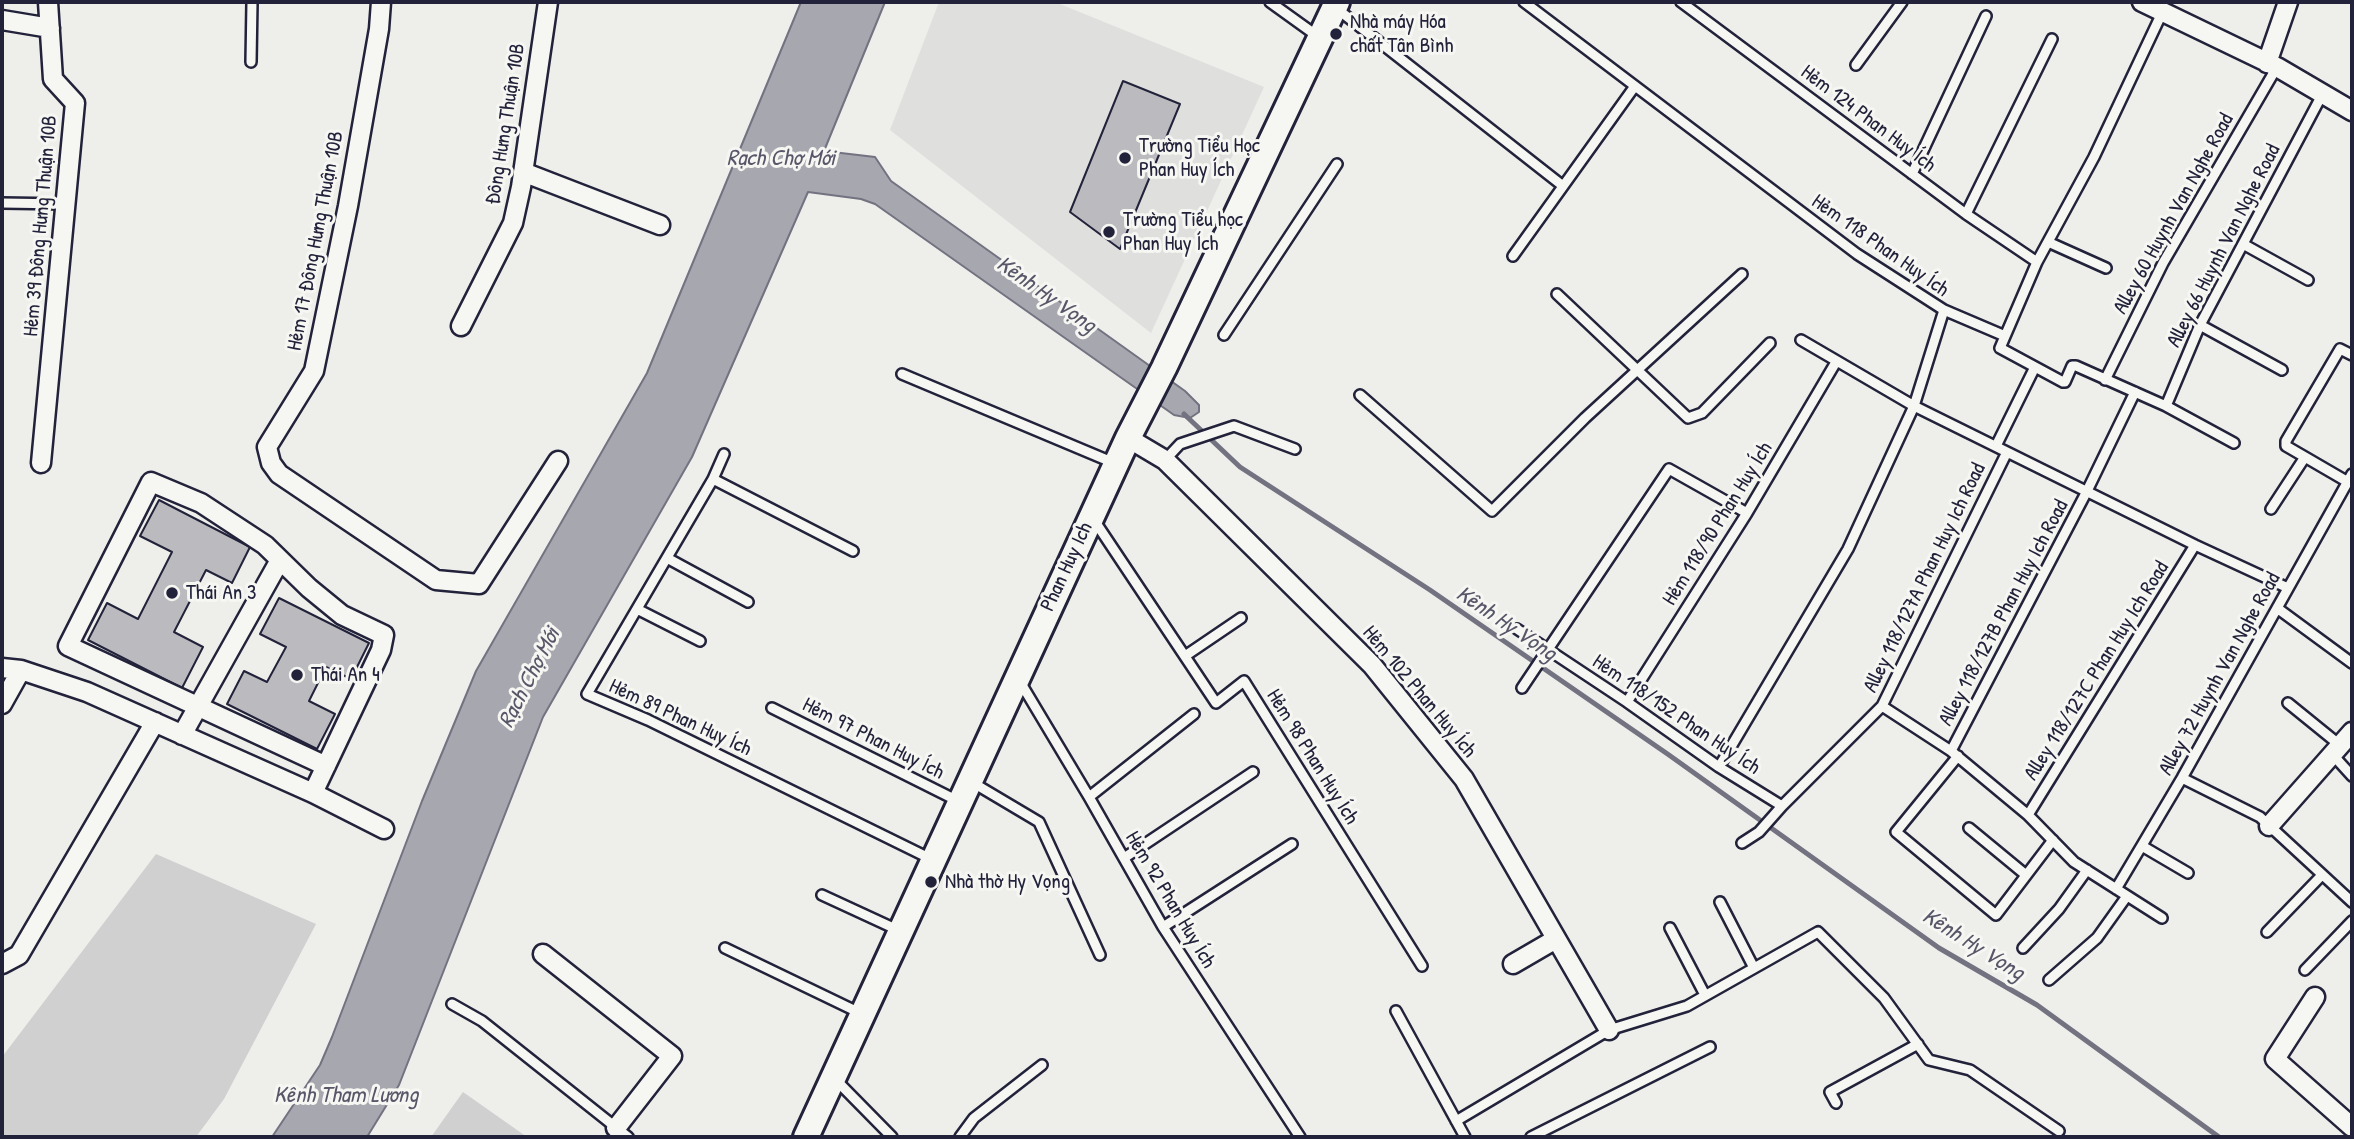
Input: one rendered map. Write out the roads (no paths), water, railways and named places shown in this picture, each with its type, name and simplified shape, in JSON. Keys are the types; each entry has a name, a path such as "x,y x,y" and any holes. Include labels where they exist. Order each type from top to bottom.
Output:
{"main road":[{"name":"Phan Huy Ich","path":"806,1137 1115,464 1164,368 1336,4"}],"street":[{"name":"Hẻm 39 Đông Hưng Thuận 10B","path":"41,463 75,103 53,79 48,2"},
{"name":"Hẻm 17 Đông Hưng Thuận 10B","path":"381,2 379,29 348,206 314,371 267,447 271,463 279,474 436,580 479,584 558,461"},
{"name":"Đông Hưng Thuận 10B","path":"461,326 513,223 548,2"},
{"path":"2142,2 2272,65 2352,111"},
{"path":"2272,65 2288,2"},
{"path":"2,20 50,28"},
{"path":"523,172 660,225"},
{"name":"Hẻm 102 Phan Huy Ích","path":"1130,432 1165,460 1372,665 1464,779 1609,1030"},
{"path":"313,793 326,766 381,650 384,635 342,615 309,588 265,545 201,503 151,482 68,646 326,766"},
{"path":"182,734 280,560"},
{"path":"2,668 21,670 87,692 313,793 384,829"},
{"path":"2,704 21,670"},
{"path":"2,964 19,955 155,722"},
{"path":"2269,826 2342,744"},
{"path":"1513,964 1556,939"},
{"path":"542,954 672,1056 622,1133"},
{"path":"2315,997 2275,1059 2352,1127"}],"lane":[{"path":"251,62 252,2"},
{"path":"1270,2 1321,38"},
{"name":"Hẻm 118 Phan Huy Ích","path":"1524,2 1857,254 1944,310 1914,406 1848,549 1719,767"},
{"name":"Hẻm 124 Phan Huy Ích","path":"1681,2 1966,214 2037,262"},
{"path":"1856,65 1898,3"},
{"path":"1336,4 1563,186"},
{"path":"2162,13 2094,157 2037,262 2000,348 2064,382 2073,366 2086,370 2166,406 2234,443"},
{"path":"1912,174 1986,16"},
{"path":"1966,214 2052,38"},
{"name":"Alley 60 Huynh Van Nghe Road","path":"2105,380 2164,263 2272,65"},
{"path":"1513,256 1635,86"},
{"name":"Alley 66 Huynh Van Nghe Road","path":"2166,406 2200,325 2323,93"},
{"path":"1224,335 1337,164"},
{"path":"2,203 66,204"},
{"path":"2048,242 2106,268"},
{"path":"2243,244 2308,280"},
{"path":"1360,396 1492,510 1585,418 1742,274"},
{"path":"1557,294 1688,418 1702,412 1770,343"},
{"path":"1944,310 2005,336"},
{"path":"2200,325 2282,370"},
{"path":"1801,340 1914,406 2288,588"},
{"path":"2350,478 2305,457 2286,446 2286,442 2340,349 2352,355"},
{"name":"Hẻm 118/90 Phan Huy Ích","path":"1628,702 1747,513 1836,362"},
{"path":"1996,446 2035,367"},
{"path":"902,374 1115,464"},
{"name":"Alley 118/127B Phan Huy Ich Road","path":"2026,875 1996,915 1896,832 1955,754 2135,393"},
{"path":"1165,460 1180,444 1234,426 1294,449"},
{"name":"Alley 118/127A Phan Huy Ich Road","path":"1742,843 1759,832 1882,706 2007,452"},
{"name":"Hẻm 89 Phan Huy Ích","path":"724,454 713,479 587,694 649,720 932,860"},
{"path":"2272,509 2305,457"},
{"path":"1522,688 1669,469 1747,513"},
{"name":"Alley 72 Huynh Van Nghe Road","path":"2116,889 2182,778 2350,478"},
{"path":"713,479 853,551"},
{"name":"Hẻm 98 Phan Huy Ích","path":"1091,516 1216,703 1244,681 1422,966"},
{"name":"Alley 118/127C Phan Huy Ich Road","path":"2028,815 2195,545"},
{"path":"667,558 748,602"},
{"path":"2277,608 2352,663"},
{"path":"636,609 700,641"},
{"path":"1185,656 1241,618"},
{"name":"Hẻm 118/152 Phan Huy Ích","path":"1517,629 1628,702 1719,767 1782,806"},
{"name":"Hẻm 92 Phan Huy Ích","path":"1017,676 1163,927 1300,1137"},
{"path":"2288,703 2342,744 2352,776"},
{"path":"1882,706 1955,754 2028,815 2074,862 2162,918"},
{"name":"Hẻm 97 Phan Huy Ích","path":"772,708 964,791 993,793 1039,822 1100,955"},
{"path":"1089,797 1194,715"},
{"path":"1124,858 1253,772"},
{"path":"2182,778 2260,817 2352,902"},
{"path":"1969,828 2026,875 2053,840"},
{"path":"1163,927 1292,844"},
{"path":"2142,846 2188,873"},
{"path":"2023,948 2059,909 2087,870"},
{"path":"2267,932 2322,875"},
{"path":"822,895 900,931"},
{"path":"2049,980 2097,938 2127,896"},
{"path":"1720,902 1754,968"},
{"path":"2305,970 2352,921"},
{"path":"1670,928 1705,996"},
{"path":"1457,1121 1609,1030 1687,1006 1818,932 1884,998 1929,1060 1970,1070 2059,1131"},
{"path":"725,948 862,1014"},
{"path":"452,1004 482,1021 622,1133"},
{"path":"1396,1011 1465,1137"},
{"path":"1836,1103 1830,1092 1918,1044"},
{"path":"1531,1137 1710,1047"},
{"path":"960,1137 974,1118 1042,1065"},
{"path":"833,1077 892,1137"}],"water":[{"name":"Rạch Chợ Mới","path":"801,2 885,2 824,151 875,157 891,181 1185,391 1199,405 1199,412 1190,418 1174,415 875,204 861,199 808,192 692,457 543,717 399,1085 367,1137 272,1137 320,1065 422,801 476,671 647,373"}],"waterway":[{"name":"Kênh Hy Vọng","path":"1184,414 1240,467 1430,590 1669,755 1939,948 2037,1005 2219,1137"}],"place":[{"name":"Nhà máy Hóa chất Tân Bình","path":"1336,34"},
{"name":"Trường Tiểu Học Phan Huy Ích","path":"1125,158"},
{"name":"Trường Tiểu học Phan Huy Ích","path":"1109,232"},
{"name":"Thái An 3","path":"172,593"},
{"name":"Thái An 4","path":"297,675"},
{"name":"Nhà thờ Hy Vọng","path":"931,882"}],"water label":[{"name":"Kênh Tham Lương","path":"346,1096"}]}
